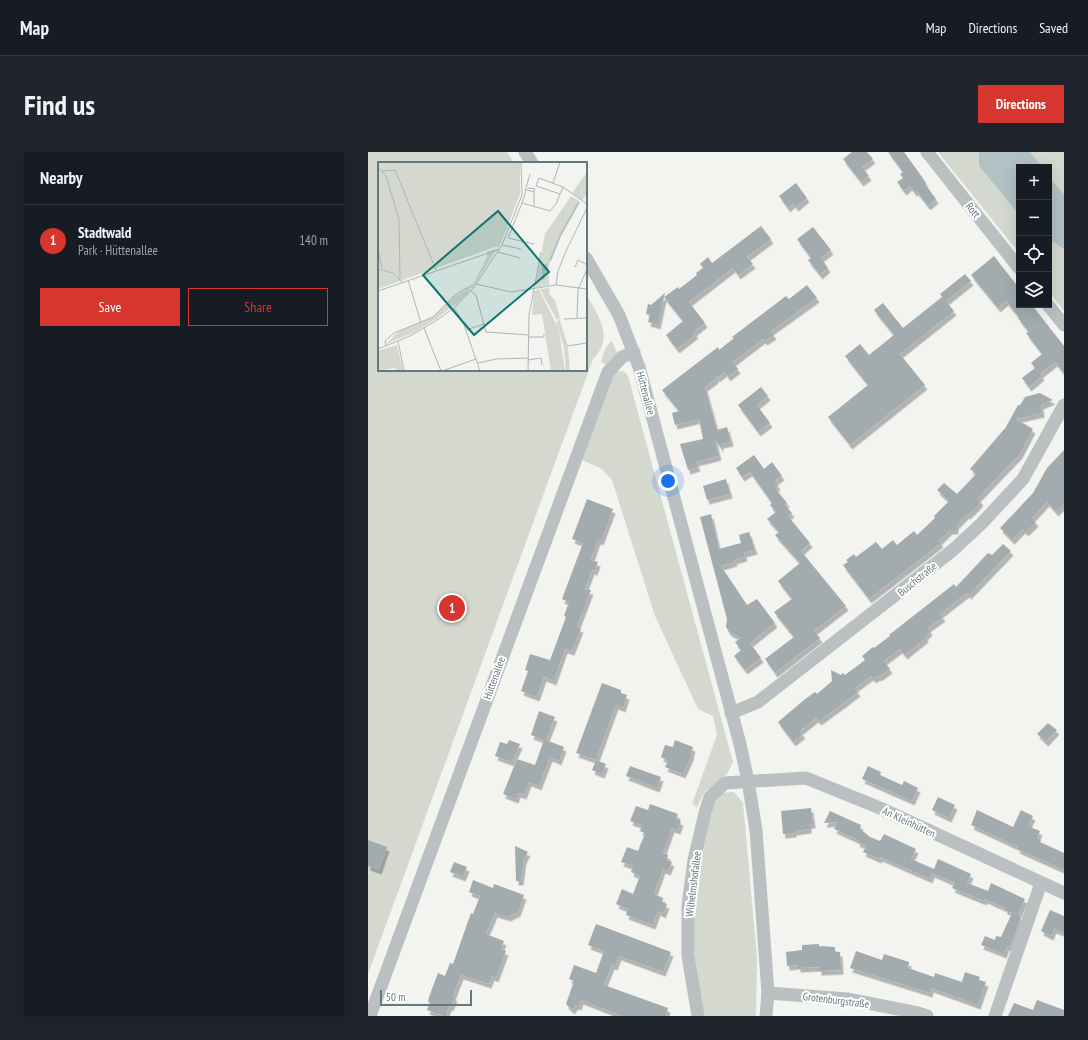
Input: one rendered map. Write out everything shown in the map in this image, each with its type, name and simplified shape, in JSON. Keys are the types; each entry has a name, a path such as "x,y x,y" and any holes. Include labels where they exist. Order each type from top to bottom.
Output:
{"street":[{"path":"525,152 531,162"},
{"name":"Rott","path":"927,152 1016,264"},
{"name":"Hüttenallee","path":"587,260 618,315 634,352 732,713"},
{"path":"1050,308 1064,325"},
{"name":"Hüttenallee","path":"370,1016 608,372 622,357 634,352"},
{"name":"Buschstraße","path":"732,713 764,698 892,599 964,540 981,524 1022,479 1064,405"},
{"path":"732,713 748,781 756,830 768,993 766,1016"},
{"name":"An Kleinhütten","path":"748,781 806,778 880,808 1041,884 1064,893"},
{"name":"Wilhelmshofallee","path":"698,1016 688,956 688,905 694,860 704,813 710,797 725,783 748,781"},
{"path":"995,1016 1041,884"},
{"name":"Grotenburgstraße","path":"768,993 847,999 927,1016"}],"shaded area":[{"path":"368,152 507,152 513,162 378,162 378,371 587,371 587,296 602,326 604,334 603,343 600,351 593,359 368,974"},
{"path":"938,152 979,152 979,166 1016,211 1016,249"},
{"path":"979,152 1030,152 1040,164 1016,164 1016,211 979,166"},
{"path":"1030,152 1064,152 1064,194 1052,180 1052,164 1040,164"},
{"path":"1052,180 1064,194 1064,249 1052,242"},
{"path":"1052,242 1064,249 1064,311 1052,296"},
{"path":"612,341 617,353 606,365 601,362 606,348"},
{"path":"615,372 625,372 628,376 733,762 727,774 714,786 705,791 697,807 692,804 717,735 713,716 698,709 655,616 612,480 602,469 580,459"},
{"path":"734,792 743,803 757,957 756,1016 703,1016 696,973 693,923 698,876 708,827 715,802 722,793"}],"building":[{"path":"852,152 867,152 873,159 862,167 869,176 861,182 843,159"},
{"path":"888,152 904,152 936,199 928,206 910,186 904,191 897,182 903,178 900,174 903,172"},
{"path":"796,183 807,198 796,207 793,203 788,208 779,196"},
{"path":"761,226 771,239 747,257 753,264 738,275 733,268 689,302 705,323 694,332 696,334 677,349 666,335 683,321 664,297 678,287 679,289 697,275 696,273 703,268 700,264 708,257 712,263"},
{"path":"813,227 831,250 821,258 828,268 820,275 808,260 811,258 797,239"},
{"path":"994,256 1016,284 1016,308 1034,308 1064,346 1064,374 1055,362 1040,374 1031,363 1042,354 1026,333 1029,332 1018,318 1019,317 1006,301 998,308 971,275"},
{"path":"965,274 971,281 946,301 954,311 900,354 925,385 850,445 828,417 868,385 845,356 860,344 869,355 894,335 874,310 883,303 903,328 942,297 944,299 940,294"},
{"path":"807,285 817,298 771,331 774,335 765,341 763,339 733,362 738,369 728,377 725,372 717,378 716,375 716,379 705,387 717,430 727,427 731,442 721,444 721,448 715,439 719,456 696,462 698,467 688,470 680,444 703,439 699,419 675,425 672,413 679,411 662,390 718,347 719,350 734,338 732,337 786,296 789,299"},
{"path":"665,293 658,325 648,322 650,315 646,314 648,304 651,305"},
{"path":"1035,368 1042,376 1029,387 1022,378"},
{"path":"761,387 768,396 757,405 770,423 758,432 738,405"},
{"path":"1040,393 1053,400 1041,405 1042,413 1016,419 1033,429 1020,454 978,498 981,501 980,503 956,525 956,530 950,530 939,541 941,543 869,599 843,565 848,562 846,560 854,554 856,557 876,542 882,549 893,540 897,545 914,531 917,535 935,518 934,516 949,501 937,490 944,483 957,494 976,474 970,469 1006,427 1018,405 1020,405 1025,397"},
{"path":"1064,450 1064,504 1056,512 1047,502 1032,518 1036,522 1026,532 1023,529 1012,540 1000,528 1033,493 1047,468"},
{"path":"754,455 764,469 772,462 782,476 775,481 778,486 775,488 787,503 785,505 792,513 788,516 810,543 801,551 846,606 814,631 820,638 775,673 765,659 794,637 774,612 792,599 778,581 800,563 775,535 779,532 767,519 776,512 770,505 772,503 750,472 742,477 736,468"},
{"path":"726,479 730,494 707,500 703,486"},
{"path":"587,499 613,509 601,541 598,540 591,560 598,562 595,571 592,570 585,589 591,590 577,627 581,628 572,651 565,649 554,681 544,677 537,697 521,691 528,671 525,670 530,654 550,660 566,617 564,616 569,602 562,599 583,543 572,539"},
{"path":"711,514 719,549 741,543 739,535 749,532 755,550 744,553 745,557 734,560 735,562 721,566 747,605 757,599 775,623 750,643 761,658 745,670 734,656 741,650 735,642 741,638 729,632 726,627 727,619 700,517"},
{"path":"1003,544 1011,551 969,595 967,593 940,614 943,617 928,628 930,631 925,636 926,638 905,655 900,649 884,661 890,669 874,679 871,676 855,688 858,692 819,721 816,718 800,731 803,734 793,742 778,722 804,700 815,692 817,694 832,681 831,670 841,675 843,673 845,675 865,660 862,656 890,636 889,635 954,584 956,587 988,553 992,555"},
{"path":"602,683 621,690 621,693 627,695 623,708 616,705 596,760 576,753"},
{"path":"539,711 555,717 546,740 564,747 559,761 550,757 539,786 529,782 524,795 518,793 516,799 503,794 517,759 535,765 544,740 531,735"},
{"path":"1048,723 1057,730 1046,742 1037,734"},
{"path":"509,740 520,744 512,762 495,756 500,742 507,744"},
{"path":"675,740 693,747 692,754 683,774 665,767 668,761 661,757 665,745 673,747"},
{"path":"596,760 606,764 602,774 592,770"},
{"path":"630,766 661,777 657,788 626,776"},
{"path":"868,766 881,772 880,775 902,785 904,781 918,788 912,801 862,779"},
{"path":"938,797 955,805 949,818 932,810"},
{"path":"650,804 678,814 676,819 681,821 678,830 672,828 663,853 668,855 667,860 672,862 668,871 663,869 654,894 663,898 662,902 667,904 663,914 658,911 653,925 626,915 628,909 616,904 622,889 633,894 640,876 631,872 633,866 621,862 627,847 638,851 645,833 640,831 642,825 630,821 636,806 648,810"},
{"path":"811,808 813,824 809,824 809,829 783,834 781,811"},
{"path":"977,810 1013,827 1021,810 1033,816 1028,826 1040,831 1037,838 1041,840 1040,842 1064,853 1064,870 1017,849 1018,847 971,825"},
{"path":"830,811 861,825 860,829 870,837 880,841 884,834 916,849 911,859 934,869 938,859 971,874 967,883 988,891 991,883 1025,899 1018,915 1021,917 1010,947 1007,946 1004,954 981,945 985,936 995,940 996,936 1001,937 1012,913 1005,910 1005,908 985,899 984,901 952,888 955,883 932,873 930,879 880,857 879,859 863,852 866,846 857,842 858,840 834,829 837,822 824,823"},
{"path":"368,840 387,847 379,870 368,866"},
{"path":"515,846 528,852 524,859 521,881 516,881"},
{"path":"454,862 467,867 463,877 450,872"},
{"path":"473,880 493,888 494,884 524,895 518,912 508,917 495,913 486,934 504,941 501,949 506,951 496,978 492,976 489,984 461,975 453,996 455,997 451,1007 449,1006 446,1016 444,1016 427,1010 430,1002 428,1002 429,997 438,973 445,976 450,963 453,964 471,913 473,914 480,896 469,892"},
{"path":"1050,910 1064,916 1064,933 1054,929 1051,936 1041,931"},
{"path":"596,924 671,952 663,972 619,956 615,966 612,965 604,985 668,1008 666,1016 622,1016 581,1000 579,1006 576,1005 572,1010 566,1004 574,981 569,979 574,965 596,973 604,951 588,945"},
{"path":"819,944 819,946 835,947 835,952 840,952 841,970 819,971 819,967 798,968 798,965 787,966 786,952 802,950 802,945"},
{"path":"856,951 882,960 884,954 909,962 908,968 934,977 935,973 962,982 965,972 980,977 979,980 986,982 978,1005 931,988 930,993 850,968"},
{"path":"1037,1000 1064,1010 1064,1016 1008,1016 1014,1003 1033,1010"}],"place":[{"name":"Stadtwald","path":"452,608"}]}
